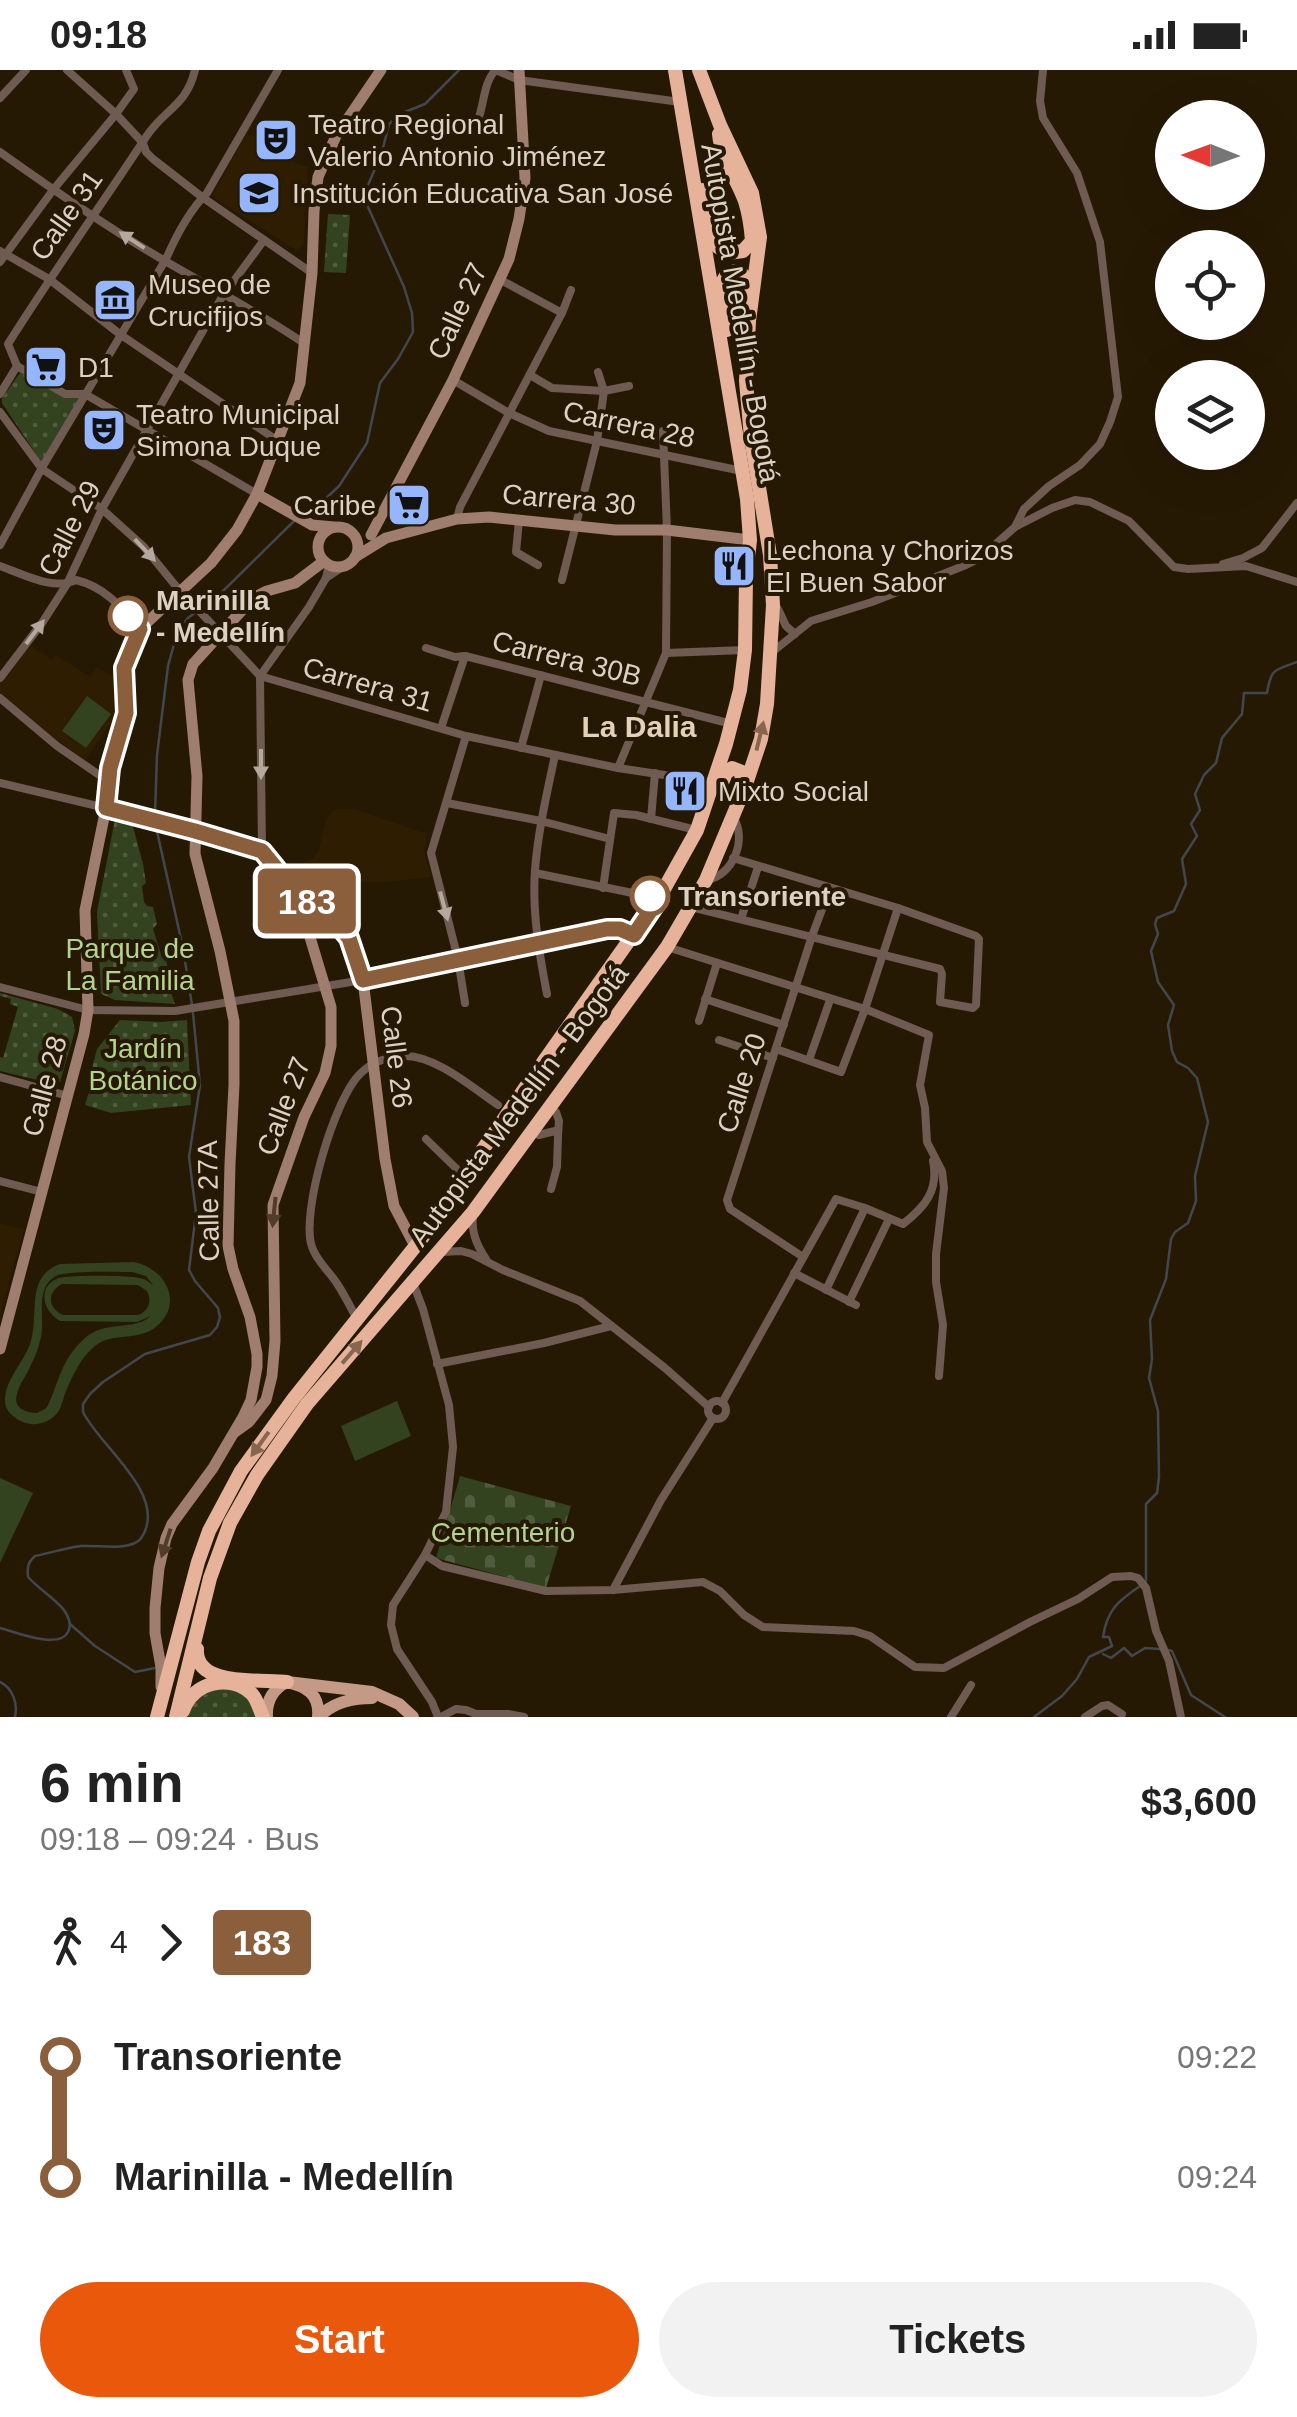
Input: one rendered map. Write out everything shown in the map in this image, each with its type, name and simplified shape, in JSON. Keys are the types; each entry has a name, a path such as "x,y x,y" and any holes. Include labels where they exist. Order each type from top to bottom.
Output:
{"highway":[{"name":"Autopista Medellín - Bogotá","path":"158,1710 209,1531 254,1452 418,1242 659,898 694,836 732,724 744,650 750,540 742,471 674,70"},
{"name":"Autopista Medellín - Bogotá","path":"178,1717 198,1619 225,1536 258,1475 308,1404 473,1212 667,947 706,880 734,817 761,739 768,704 773,605 770,555 748,420 746,371 760,237 752,193 699,70"},
{"path":"691,167 701,185 717,246 728,254 744,251 752,241 749,217 719,140 720,125"},
{"path":"727,387 730,361 721,284 732,272 746,279 742,342 746,371"},
{"path":"694,836 703,831 726,773 732,768 739,769 742,782 716,846 713,864"},
{"path":"524,1088 493,1139 496,1155 508,1153 559,1084 580,1066"},
{"path":"418,1242 432,1232 476,1170 488,1169 488,1180 438,1255"},
{"path":"198,1619 196,1658 204,1670 226,1677 287,1682"},
{"path":"178,1717 191,1694 208,1684 235,1685 247,1690 264,1715"}],"main road":[{"name":"Calle 28","path":"0,1349 88,1010 85,910 110,768 126,713 124,668 140,629 185,596 227,544 257,494 300,383 318,177 336,136 381,70"},
{"name":"Calle 27","path":"371,535 453,380 508,259 525,178 519,75"},
{"path":"257,494 311,524 349,530 358,542 358,555 344,566 326,568 311,524"},
{"name":"Carrera 30","path":"358,555 386,538 457,519 489,517 750,540"},
{"path":"318,542 334,527"},
{"name":"Carrera 30","path":"349,530 386,538"},
{"name":"Calle 27A","path":"158,1710 161,1667 155,1620 161,1554 172,1524 214,1468 250,1400 256,1381 257,1354 228,1246 235,1034 195,854 197,776 188,680 193,664 252,598 326,568"},
{"path":"106,808 262,851"},
{"name":"Calle 27","path":"233,1434 250,1422 266,1400 272,1376 273,1205 304,1117 325,1073 332,1030 325,986 297,894 262,851"},
{"name":"Calle 26","path":"297,894 349,938 363,980 394,1206 418,1242"},
{"path":"287,1682 311,1691 319,1717"},
{"path":"264,1715 272,1693 287,1682 372,1692 399,1704 413,1717"},
{"path":"319,1717 330,1707 352,1700 367,1698 399,1704"}],"street":[{"path":"0,98 26,70"},
{"path":"67,70 116,114 153,159 202,198 312,273"},
{"path":"126,70 134,87 132,92 2,256 49,279 121,334 278,441"},
{"name":"Calle 31","path":"17,366 4,342 153,129 184,99 196,70"},
{"path":"0,545 174,241 278,70"},
{"path":"1014,527 1024,509 1100,444 1118,397 1100,242 1077,173 1043,118 1043,70"},
{"path":"478,120 489,76 501,71 680,102"},
{"path":"0,152 93,216 306,344"},
{"name":"Calle 29","path":"0,678 4,666 42,623 67,584 102,509 224,293 264,240"},
{"path":"500,279 562,312"},
{"path":"457,519 571,290"},
{"path":"0,394 17,366 65,394 85,394 257,494"},
{"path":"562,580 597,441 604,391 598,372"},
{"path":"530,375 552,388 604,391 630,386"},
{"name":"Carrera 28","path":"453,380 548,431 742,471"},
{"name":"Carrera 31","path":"0,412 42,469 102,509 144,547 260,676 466,736 684,778 711,789"},
{"path":"618,768 666,653 663,431"},
{"path":"771,653 811,620 872,602 966,565 980,558 1014,527 1075,500 1117,513 1174,567 1188,570 1243,558 1262,548 1297,503"},
{"path":"519,520 516,552 538,565"},
{"name":"Calle 27","path":"358,555 371,535"},
{"path":"770,555 777,574 779,616 795,634"},
{"path":"0,566 54,584 76,580 106,592 140,629"},
{"path":"1214,566 1246,566 1297,582"},
{"path":"262,851 260,676 326,568"},
{"path":"426,648 454,657 465,656"},
{"path":"666,653 744,650"},
{"name":"Carrera 30B","path":"440,728 465,656 732,724"},
{"path":"521,748 540,675"},
{"path":"0,698 56,746 108,781"},
{"path":"465,1003 431,853 466,736"},
{"path":"548,994 537,944 534,873 554,755"},
{"path":"651,818 655,773"},
{"path":"0,783 106,808"},
{"path":"447,802 610,838"},
{"path":"603,888 614,813 651,818 694,836"},
{"path":"706,880 722,875 733,858 741,837 734,817"},
{"path":"691,907 940,969 942,1004 973,1008 976,1005 978,938 898,908 733,858"},
{"path":"742,919 758,867"},
{"path":"534,873 659,898"},
{"name":"Calle 20","path":"802,1257 730,1209 727,1200 830,888"},
{"path":"719,1040 809,1060 840,1072 898,908"},
{"path":"0,987 88,1010 175,1011 363,980 607,929 634,935"},
{"path":"667,947 865,1009 929,1035 920,1081 927,1142 942,1171 944,1188 936,1254 943,1324 940,1376"},
{"path":"699,1021 717,963"},
{"path":"705,999 784,1026"},
{"path":"809,1060 830,1000"},
{"path":"357,1319 310,1243 315,1186 349,1086 372,1064 403,1056 428,1060 498,1104"},
{"path":"0,1077 68,1096"},
{"path":"551,1188 557,1167 556,1112"},
{"path":"539,1136 555,1131 558,1135"},
{"path":"426,1139 464,1176"},
{"path":"722,1402 836,1199 900,1225 906,1223 936,1182 931,1152"},
{"path":"0,1181 42,1192"},
{"path":"826,1290 865,1208"},
{"path":"473,1212 477,1246 486,1259"},
{"path":"794,1272 852,1304 889,1220"},
{"path":"438,1255 461,1251 486,1259 503,1270 580,1301 665,1368 709,1407 713,1418 724,1416 726,1407 722,1402"},
{"path":"414,1283 450,1412 453,1447 446,1512 426,1556 393,1606 391,1625 398,1649 440,1717 456,1709 486,1716 524,1717"},
{"path":"437,1364 611,1326"},
{"path":"709,1407 722,1402"},
{"path":"613,1590 661,1500 713,1418"},
{"path":"426,1556 442,1566 546,1591 703,1582 763,1627 854,1631 870,1636 915,1667 944,1668 1078,1599 1112,1577 1131,1576 1146,1588 1181,1717"},
{"path":"952,1717 971,1684"},
{"path":"1084,1717 1108,1705 1122,1714"}],"shaded area":[{"name":"Institución Educativa San José","path":"247,133 308,167 304,240 296,250 213,194"},
{"path":"30,645 52,660 56,655 90,677 97,667 116,678 117,715 85,760 0,694 0,682"},
{"path":"334,809 354,809 427,834 424,851 431,877 357,882 312,873 306,874 298,886 279,867 313,858"},
{"path":"0,1224 24,1229 0,1314"}],"green space":[{"path":"328,214 350,215 346,273 324,272"},
{"path":"20,373 63,396 85,399 44,466 2,403"},
{"path":"87,696 111,714 86,748 62,731"},
{"name":"Parque de La Familia","path":"115,819 132,823 146,883 142,886 144,902 153,907 157,924 153,929 162,958 166,959 165,975 175,1004 115,1000 101,994 97,912"},
{"path":"0,993 58,1009 72,1017 75,1031 60,1082 54,1084 0,1071 0,1057 3,1058 18,1007"},
{"name":"Jardín Botánico","path":"120,1020 187,1020 191,1105 111,1113 85,1105 97,1049"},
{"path":"134,1262 146,1266 156,1272 168,1290 168,1310 163,1320 146,1333 109,1339 95,1346 78,1367 55,1416 37,1424 28,1423 7,1410 6,1391 30,1344 37,1288 49,1270 60,1264","holes":["132,1272 146,1276 153,1285 133,1277 86,1276 59,1278 47,1287 46,1306 60,1321 137,1322 151,1316 136,1324 92,1333 71,1354 46,1408 37,1413 19,1407 19,1388 40,1341 43,1296 48,1282 68,1273","62,1284 138,1285 147,1291 149,1302 138,1315 63,1315 51,1300"]},
{"path":"397,1401 411,1436 355,1461 341,1426"},
{"name":"Cementerio","path":"460,1476 571,1506 546,1588 436,1558"},
{"path":"0,1478 33,1493 0,1563"},
{"path":"220,1688 233,1689 249,1698 255,1717 187,1717 199,1698"}],"waterway":[{"path":"302,515 339,486 367,443 380,383 413,332 404,287 368,207 366,190 389,124 400,114 425,104 459,70"},
{"path":"155,814 157,755 168,666 178,630 295,520"},
{"path":"1146,1581 1146,1504 1157,1493 1159,1477 1158,1411 1149,1378 1150,1320 1166,1279 1171,1239 1188,1223 1196,1201 1195,1176 1208,1122 1197,1078 1177,1062 1172,1051 1168,1025 1174,1005 1158,982 1151,951 1158,934 1155,924 1157,918 1174,911 1186,884 1182,859 1197,836 1191,824 1200,810 1195,794 1204,775 1216,763 1222,738 1242,714 1244,693 1267,693 1275,671 1297,662"},
{"path":"156,827 192,1005"},
{"path":"0,1628 46,1640 63,1637 69,1629 68,1618 28,1577 31,1560 75,1547 129,1545 139,1541 145,1531 148,1515 137,1484 83,1412 90,1394 145,1354 210,1335 217,1327 218,1308 189,1270 196,1213 189,1157 200,1085 193,1013"},
{"path":"1034,1717 1062,1696 1089,1657 1112,1646 1109,1637 1103,1637 1107,1620 1120,1602 1140,1586"},
{"path":"70,1624 135,1672 155,1668"},
{"path":"1103,1654 1111,1658 1124,1648 1132,1656 1145,1648 1160,1649"},
{"path":"1168,1650 1172,1651 1191,1695 1225,1717"},
{"path":"0,1682 14,1697 15,1717"}],"bus line":[{"name":"183","path":"128,616 140,629 124,668 126,713 110,768 106,808 262,851 297,894 349,938 363,980 607,929 634,935 659,898 650,896"}],"place":[{"name":"Teatro Regional Valerio Antonio Jiménez","path":"276,140"},
{"name":"Institución Educativa San José","path":"259,193"},
{"name":"Museo de Crucifijos","path":"115,300"},
{"name":"D1","path":"46,367"},
{"name":"Teatro Municipal Simona Duque","path":"104,430"},
{"name":"Caribe","path":"409,505"},
{"name":"Lechona y Chorizos El Buen Sabor","path":"734,566"},
{"name":"Marinilla - Medellín","path":"128,616"},
{"name":"Mixto Social","path":"685,791"},
{"name":"Transoriente","path":"650,896"}],"district":[{"name":"La Dalia","path":"639,727"}]}
